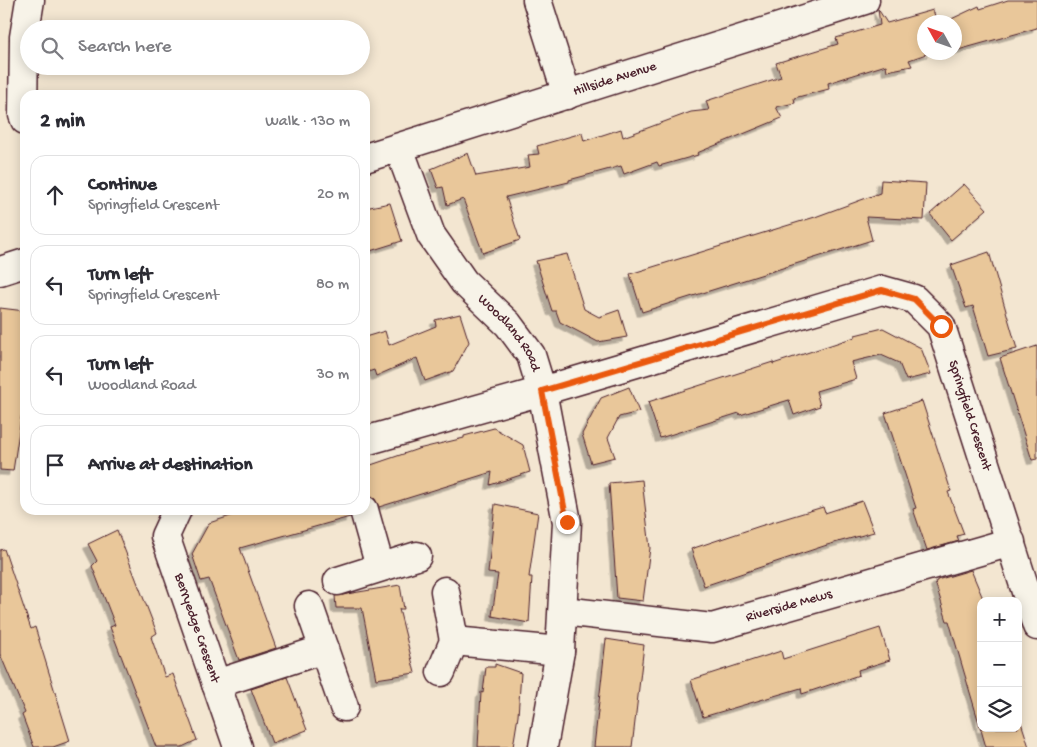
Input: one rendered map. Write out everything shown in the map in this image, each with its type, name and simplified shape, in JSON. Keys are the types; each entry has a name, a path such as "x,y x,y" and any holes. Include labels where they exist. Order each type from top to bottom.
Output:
{"street":[{"path":"27,20 30,0"},
{"path":"537,0 566,95"},
{"name":"Hillside Avenue","path":"370,157 566,95 792,11 865,0"},
{"path":"23,90 24,75"},
{"name":"Woodland Road","path":"399,148 431,234 464,282 508,324 520,339 531,355 542,391 567,522 560,651 543,747"},
{"path":"0,271 20,265"},
{"name":"Springfield Crescent","path":"542,391 882,290 914,299 941,326 1037,626"},
{"path":"370,440 542,391"},
{"name":"Berryedge Crescent","path":"175,515 165,536 238,747"},
{"path":"365,515 380,567"},
{"name":"Riverside Mews","path":"563,611 712,628 1011,542"},
{"path":"338,581 417,556"},
{"path":"441,672 454,642 445,590"},
{"path":"309,606 344,707"},
{"path":"454,642 560,651"},
{"path":"216,684 324,649"}],"building":[{"path":"1008,0 1037,0 1037,28 962,49 962,15 960,15 979,6 980,9"},
{"path":"878,9 887,23 933,10 935,15 917,15 917,57 909,60 912,66 887,71 886,65 828,83 829,89 794,98 795,103 776,107 782,118 697,153 698,155 659,166 657,162 624,174 621,166 569,180 569,182 506,197 520,240 483,253 463,199 447,205 443,187 438,188 431,169 468,153 476,176 530,167 528,155 539,154 537,146 582,133 584,141 621,129 623,137 691,112 709,110 706,101 781,77 776,63 838,44 836,38 880,25"},
{"path":"881,180 926,183 924,220 866,217 872,240 642,312 630,274 815,217 880,193"},
{"path":"964,184 987,209 951,240 930,214"},
{"path":"390,203 402,241 370,251 370,207"},
{"path":"989,252 1017,349 988,356 973,306 966,308 951,265"},
{"path":"567,254 584,309 599,317 619,310 627,337 598,342 560,322 556,311 552,311 536,261"},
{"path":"0,308 20,310 20,425 13,471 0,470"},
{"path":"460,314 469,342 453,371 425,381 417,358 376,376 374,370 370,371 370,336 385,331 389,345 436,326 435,320"},
{"path":"883,328 921,348 931,374 906,380 899,363 881,355 851,362 856,379 816,391 820,406 794,415 789,400 740,415 739,413 660,438 648,402 773,362 773,364 855,337 855,335"},
{"path":"1037,346 1037,459 1032,460 1000,358"},
{"path":"629,387 639,412 619,417 608,438 615,457 591,463 582,434 601,398"},
{"path":"922,401 951,491 948,492 964,534 957,536 959,541 927,550 913,509 916,508 885,413"},
{"path":"494,428 523,445 530,472 490,485 492,472 379,507 375,499 370,497 370,465 418,449 464,438 464,436"},
{"path":"642,480 650,548 643,601 617,598 609,483"},
{"path":"862,501 874,532 827,545 704,586 691,549 823,507 825,513"},
{"path":"495,504 538,513 529,577 532,577 529,623 492,616 498,574 488,573"},
{"path":"234,515 350,515 350,517 240,548 276,648 239,660 209,579 201,581 192,554 209,523"},
{"path":"117,530 157,633 151,637 165,677 173,674 197,740 182,747 156,747 110,627 115,625 92,566 97,561 88,544"},
{"path":"4,549 31,629 35,627 70,741 53,747 34,747 22,715 25,713 0,654 0,550"},
{"path":"971,570 982,597 977,597 977,716 949,621 947,621 935,582"},
{"path":"400,585 404,609 399,609 415,673 376,679 362,608 336,608 335,596"},
{"path":"880,628 890,660 858,670 859,675 802,694 801,688 703,717 691,680 781,651 783,659"},
{"path":"606,639 644,645 632,747 594,747"},
{"path":"495,664 521,673 518,716 513,747 478,747 481,692 483,693 486,667 495,667"},
{"path":"287,677 307,730 272,743 251,689"},
{"path":"1022,725 1029,747 986,747 982,732 1022,732"}],"route":[{"path":"567,522 542,391 882,290 914,299 941,326"}]}
